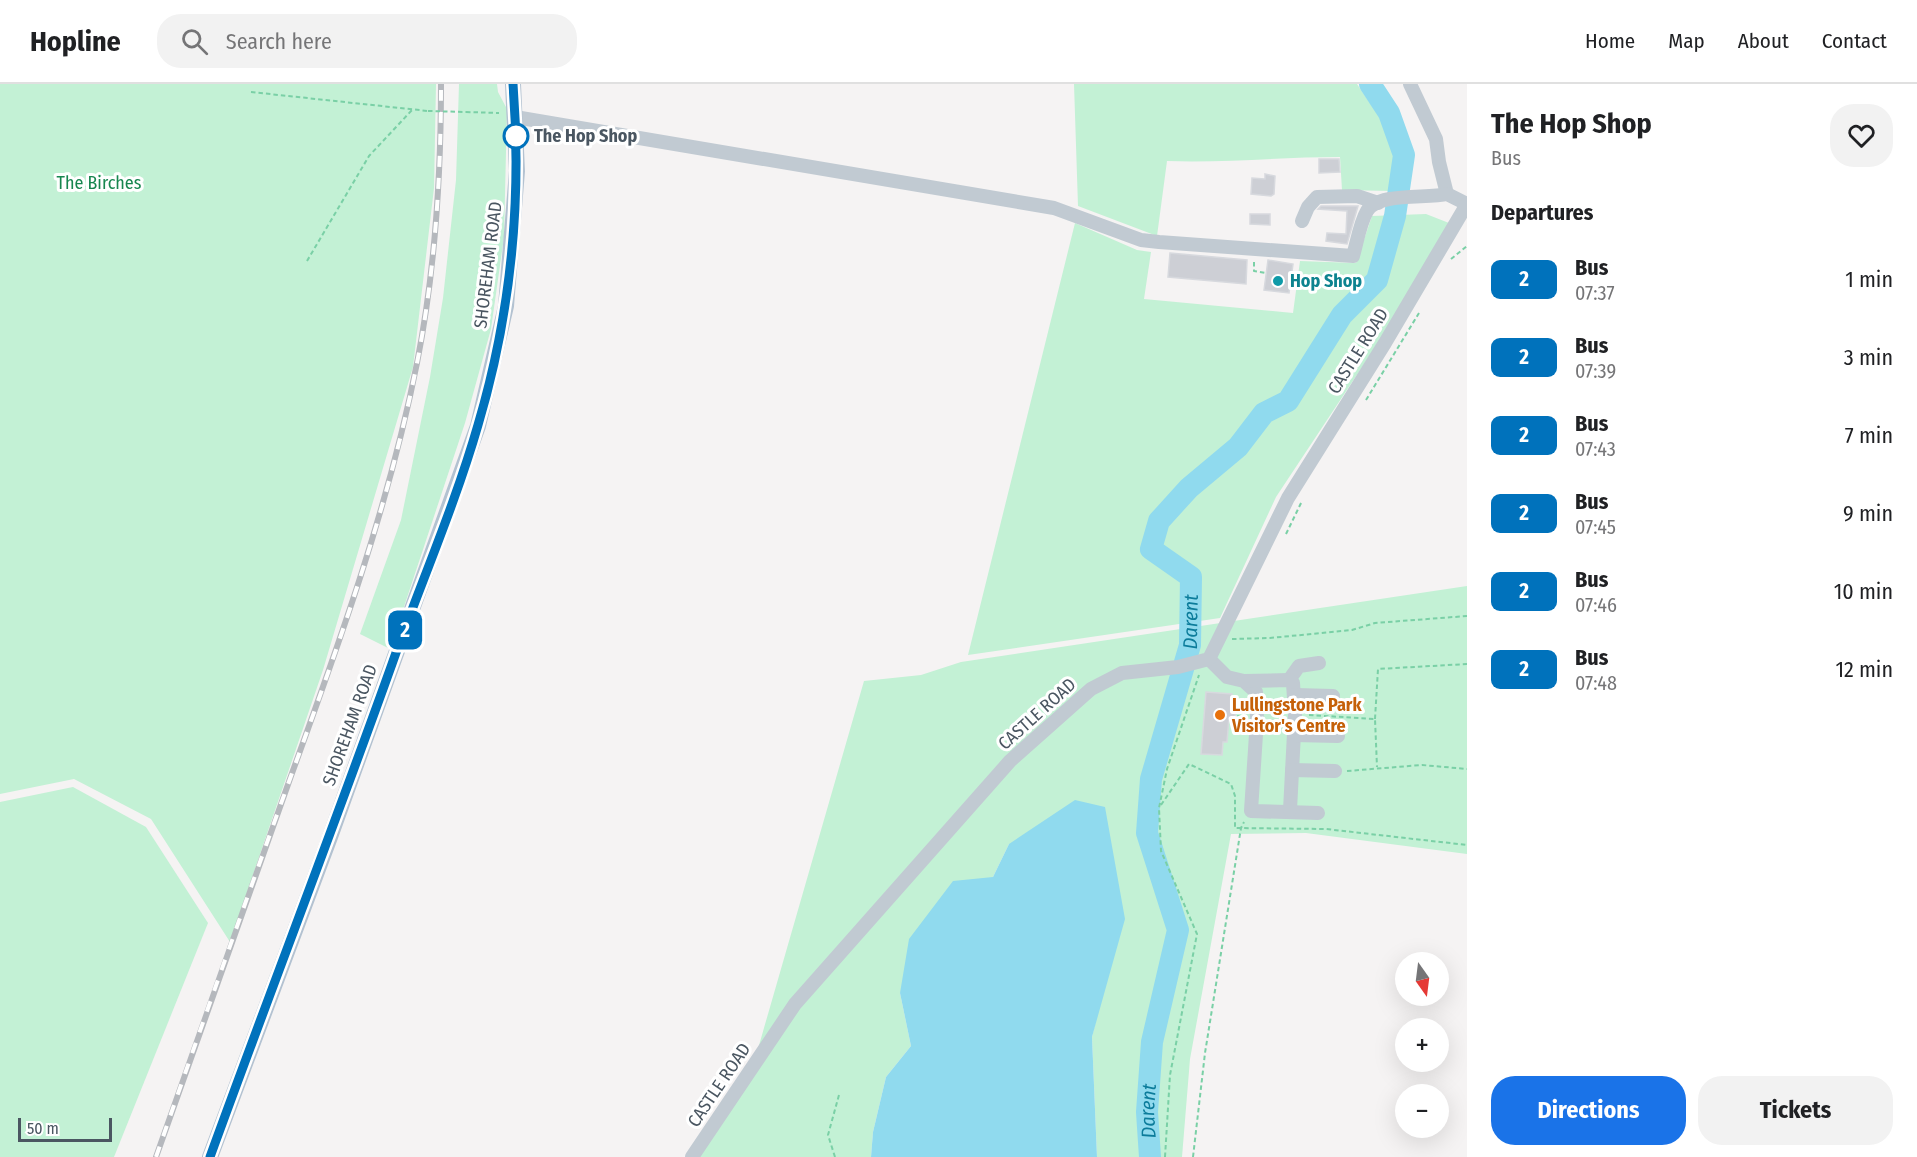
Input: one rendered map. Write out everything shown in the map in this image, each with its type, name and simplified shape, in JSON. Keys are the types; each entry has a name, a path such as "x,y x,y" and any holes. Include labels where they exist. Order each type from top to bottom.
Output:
{"main road":[{"name":"SHOREHAM ROAD","path":"210,1157 330,837 478,426 506,306 517,171 513,84"}],"street":[{"path":"1410,84 1436,139 1447,194"},
{"path":"515,115 1054,208 1141,240 1353,256 1367,210 1381,201"},
{"path":"1302,221 1308,207 1317,197 1357,196 1381,201 1432,198 1447,194 1467,204"},
{"name":"CASTLE ROAD","path":"692,1157 795,1004 1010,761 1091,689 1122,673 1178,667 1200,662 1288,498 1463,223 1467,204"},
{"path":"1200,662 1227,677 1245,681 1289,680 1293,683 1295,695 1290,810"},
{"path":"1289,680 1299,666 1319,663"},
{"path":"1245,681 1256,692 1257,718 1251,811 1290,810 1318,813"},
{"path":"1295,695 1333,696"},
{"path":"1294,735 1338,736"},
{"path":"1292,771 1335,771"}],"path":[{"path":"251,92 412,110 515,115"},
{"path":"307,261 369,156 412,110"},
{"path":"1447,262 1467,246"},
{"path":"1255,250 1254,271 1266,273"},
{"path":"1362,407 1398,351 1420,311"},
{"path":"1286,534 1307,492"},
{"path":"1226,637 1237,640 1270,638 1352,630 1375,623 1467,616"},
{"path":"1165,1157 1170,1075 1197,934 1161,851 1159,808 1167,769 1200,670 1200,662"},
{"path":"1375,719 1378,669 1467,664"},
{"path":"1159,808 1189,764 1231,784 1235,796 1235,828 1326,829 1467,845"},
{"path":"1335,771 1422,765 1467,769"},
{"path":"1193,1157 1205,1053 1241,828 1251,811"},
{"path":"835,1157 828,1135 840,1095"}],"green space":[{"name":"The Birches","path":"0,84 436,84 434,188 413,367 323,670 230,942 151,819 74,779 0,794"},
{"path":"459,84 497,84 498,92 507,109 504,237 491,329 465,423 390,649 360,634 401,520 430,377 443,298 456,180"},
{"path":"1074,84 1357,84 1382,122 1392,146 1394,174 1391,191 1342,190 1340,157 1167,161 1157,236 1078,206"},
{"path":"1426,214 1449,223 1382,337 1276,497 1220,618 968,655 1075,223 1137,250 1151,252 1144,299 1293,313 1300,261 1356,263 1372,216"},
{"path":"1467,586 1467,854 1306,833 1231,834 1190,1059 1182,1157 1097,1157 1092,1037 1102,994 1009,844 993,877 900,993 911,1046 886,1077 873,1132 871,1157 694,1157 751,1073 864,681 921,675 961,662"},
{"path":"73,787 146,827 208,923 114,1157 0,1157 0,802"}],"water":[{"path":"1075,800 1105,807 1125,919 1092,1037 1097,1157 871,1157 873,1132 886,1077 911,1046 900,993 909,939 953,881 993,877 1009,844"}],"building":[{"path":"1319,159 1339,159 1340,172 1319,173"},
{"path":"1265,174 1275,176 1274,194 1271,196 1251,194 1252,178 1265,179"},
{"path":"1321,206 1358,206 1347,244 1326,241 1327,233 1346,234 1347,211 1318,209"},
{"path":"1250,214 1270,214 1270,225 1250,224"},
{"path":"1170,253 1247,260 1246,284 1168,277"},
{"name":"Hop Shop","path":"1268,260 1293,264 1289,293 1264,290"},
{"name":"Lullingstone Park Visitor's Centre","path":"1206,692 1232,694 1231,706 1236,706 1235,718 1229,717 1227,742 1223,742 1222,755 1201,754"}],"waterway":[{"name":"Darent","path":"1150,1157 1147,1112 1152,1042 1178,930 1147,833 1151,779 1190,645 1191,577 1151,549 1159,521 1189,488 1238,447 1264,413 1288,401 1342,315 1377,280 1395,216 1404,155 1389,113 1370,84"}],"railway":[{"path":"156,1157 345,623 378,520 406,416 423,329 433,259 440,154 441,84"}],"bus line":[{"name":"2","path":"210,1157 330,837 478,426 506,306 517,171 513,84"}],"place":[{"name":"The Hop Shop","path":"516,136"},
{"name":"Hop Shop","path":"1278,281"},
{"name":"Lullingstone Park Visitor's Centre","path":"1220,715"}]}
